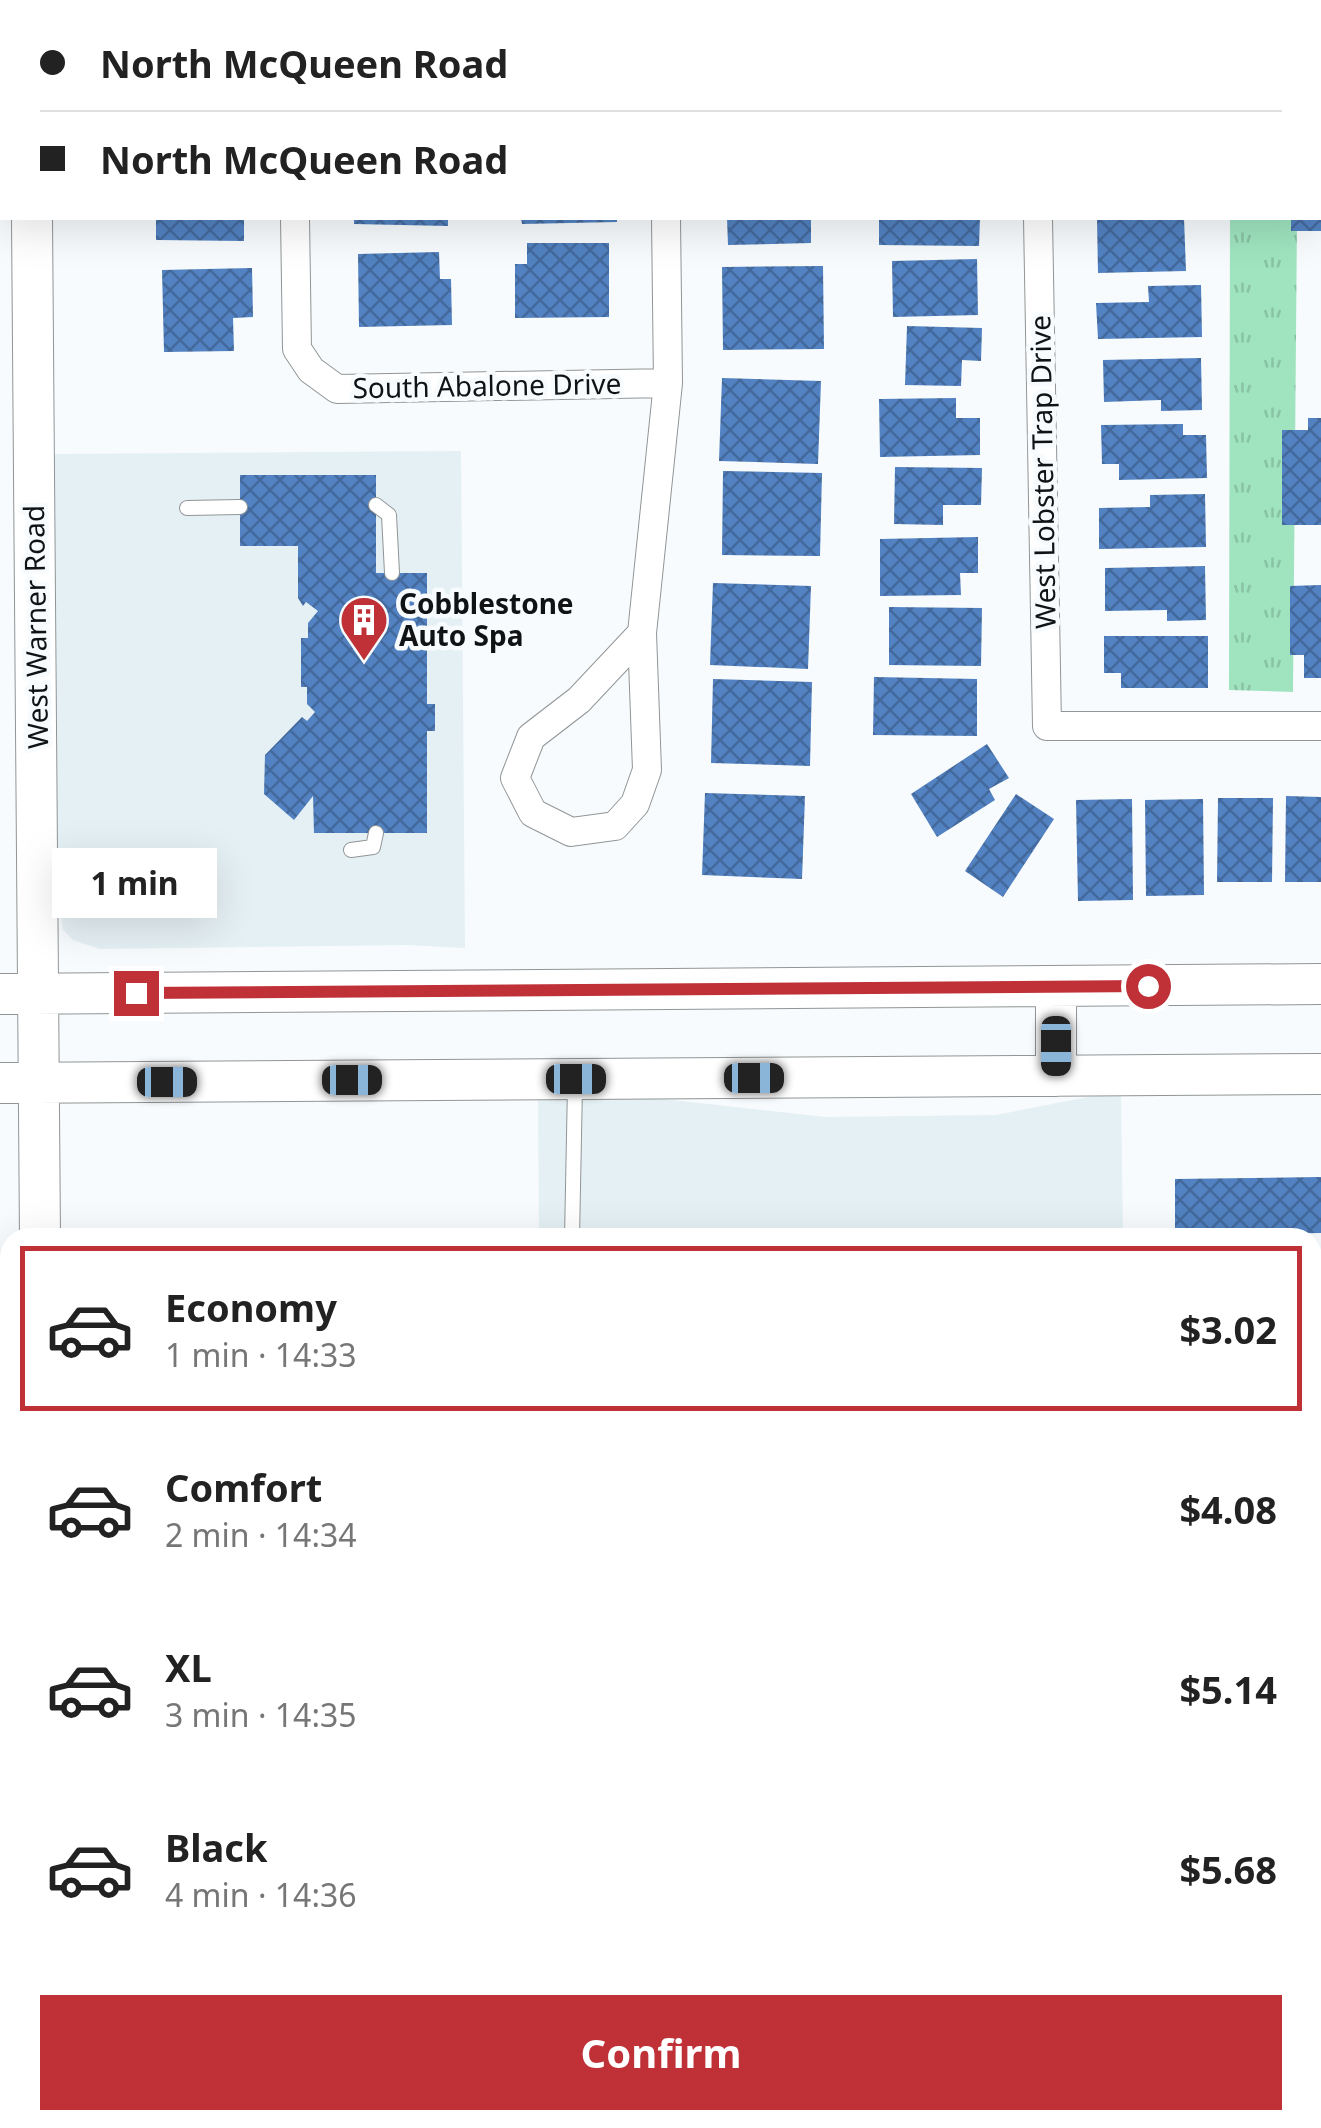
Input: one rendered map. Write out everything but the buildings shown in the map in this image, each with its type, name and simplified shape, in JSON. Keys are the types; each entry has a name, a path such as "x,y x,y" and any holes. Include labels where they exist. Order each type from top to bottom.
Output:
{"main road":[{"name":"West Warner Road","path":"32,220 20,995 39,1037 20,1083 39,1228"},
{"path":"20,995 1321,984"},
{"path":"1056,986 1056,1076"},
{"path":"20,1083 1321,1074"}],"street":[{"name":"South Abalone Drive","path":"295,220 297,349 311,370 337,388 668,383"},
{"path":"642,633 579,700 531,737 515,778 534,814 572,832 614,826 635,804 648,770 642,633 668,383 666,220"},
{"name":"West Lobster Trap Drive","path":"1038,220 1047,726 1321,726"}],"lane":[{"path":"376,505 390,515 392,573"},
{"path":"187,508 240,507"},
{"path":"352,850 373,847 376,832"},
{"path":"572,1228 576,1079"}],"shaded area":[{"path":"461,451 465,948 407,945 100,949 73,940 63,930 57,895 54,454"},
{"path":"1098,1095 1121,1095 1123,1228 539,1228 538,1099 663,1099 826,1117 996,1115"}],"green space":[{"path":"1230,220 1297,220 1293,692 1229,690"}],"place":[{"name":"Cobblestone Auto Spa","path":"364,662"}],"route":[{"path":"136,993 1148,986"}]}
